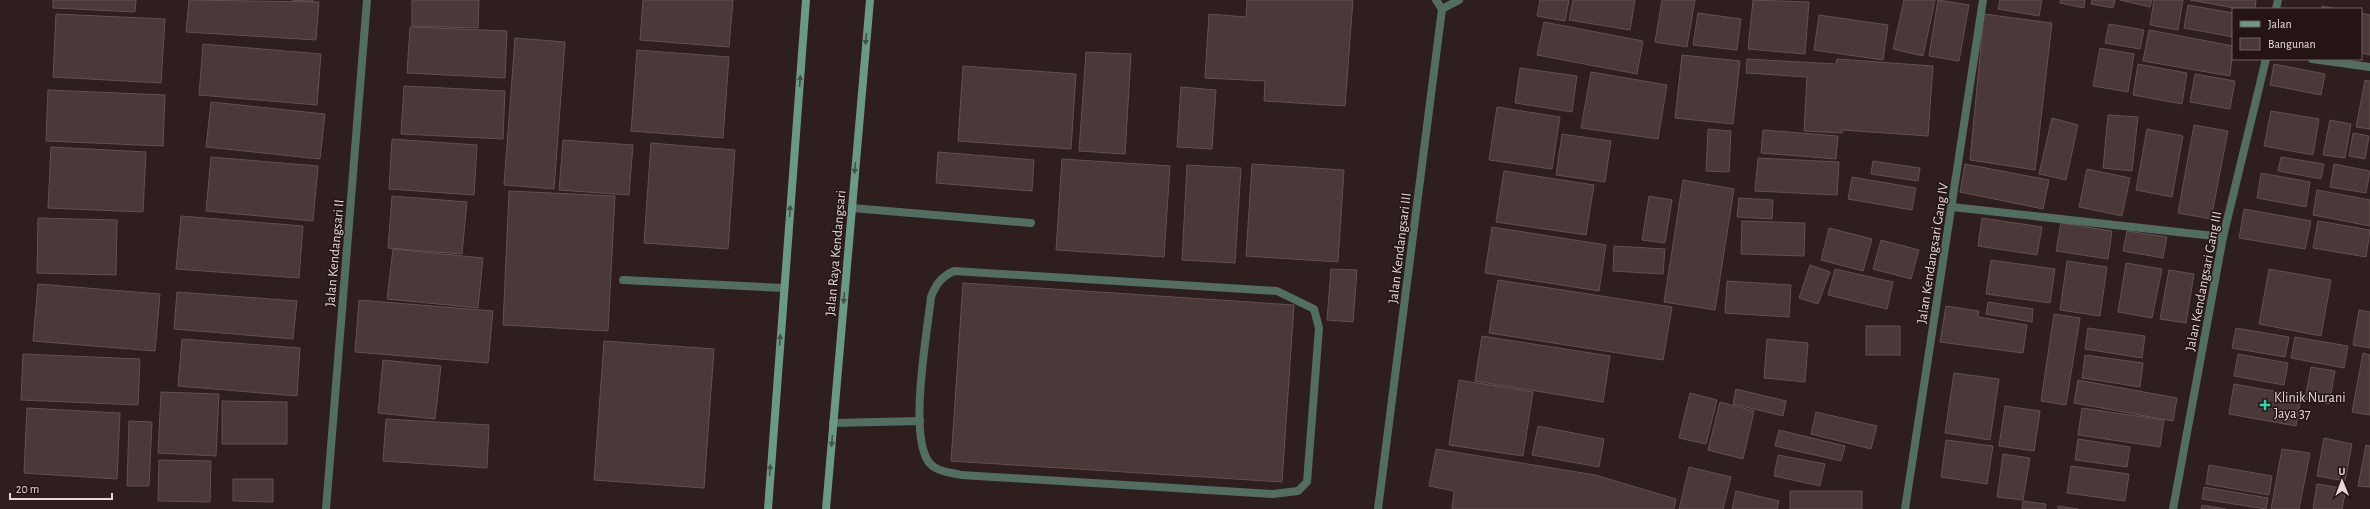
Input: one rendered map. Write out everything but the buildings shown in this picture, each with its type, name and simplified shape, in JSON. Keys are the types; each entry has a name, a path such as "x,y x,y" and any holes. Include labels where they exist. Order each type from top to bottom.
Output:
{"main road":[{"path":"768,509 806,0"},
{"name":"Jalan Raya Kendangsari","path":"826,509 870,0"}],"street":[{"name":"Jalan Kendangsari II","path":"326,509 367,0"},
{"path":"1436,0 1442,9 1459,0"},
{"name":"Jalan Kendangsari Gang IV","path":"1905,509 1983,0"},
{"name":"Jalan Kendangsari III","path":"1378,509 1442,9"},
{"name":"Jalan Kendangsari Gang III","path":"2173,509 2223,237 2266,60"},
{"path":"2319,60 2370,67"},
{"path":"1952,207 2223,237"},
{"path":"852,208 1031,223"},
{"path":"954,271 1277,291 1314,309 1319,328 1307,482 1298,490 1273,494 962,474 937,469 929,462 923,450 920,421 931,298 935,286 943,276 954,271"},
{"path":"623,280 784,288"},
{"path":"833,423 920,421"}],"place":[{"name":"Klinik Nurani Jaya 37","path":"2265,405"}]}
